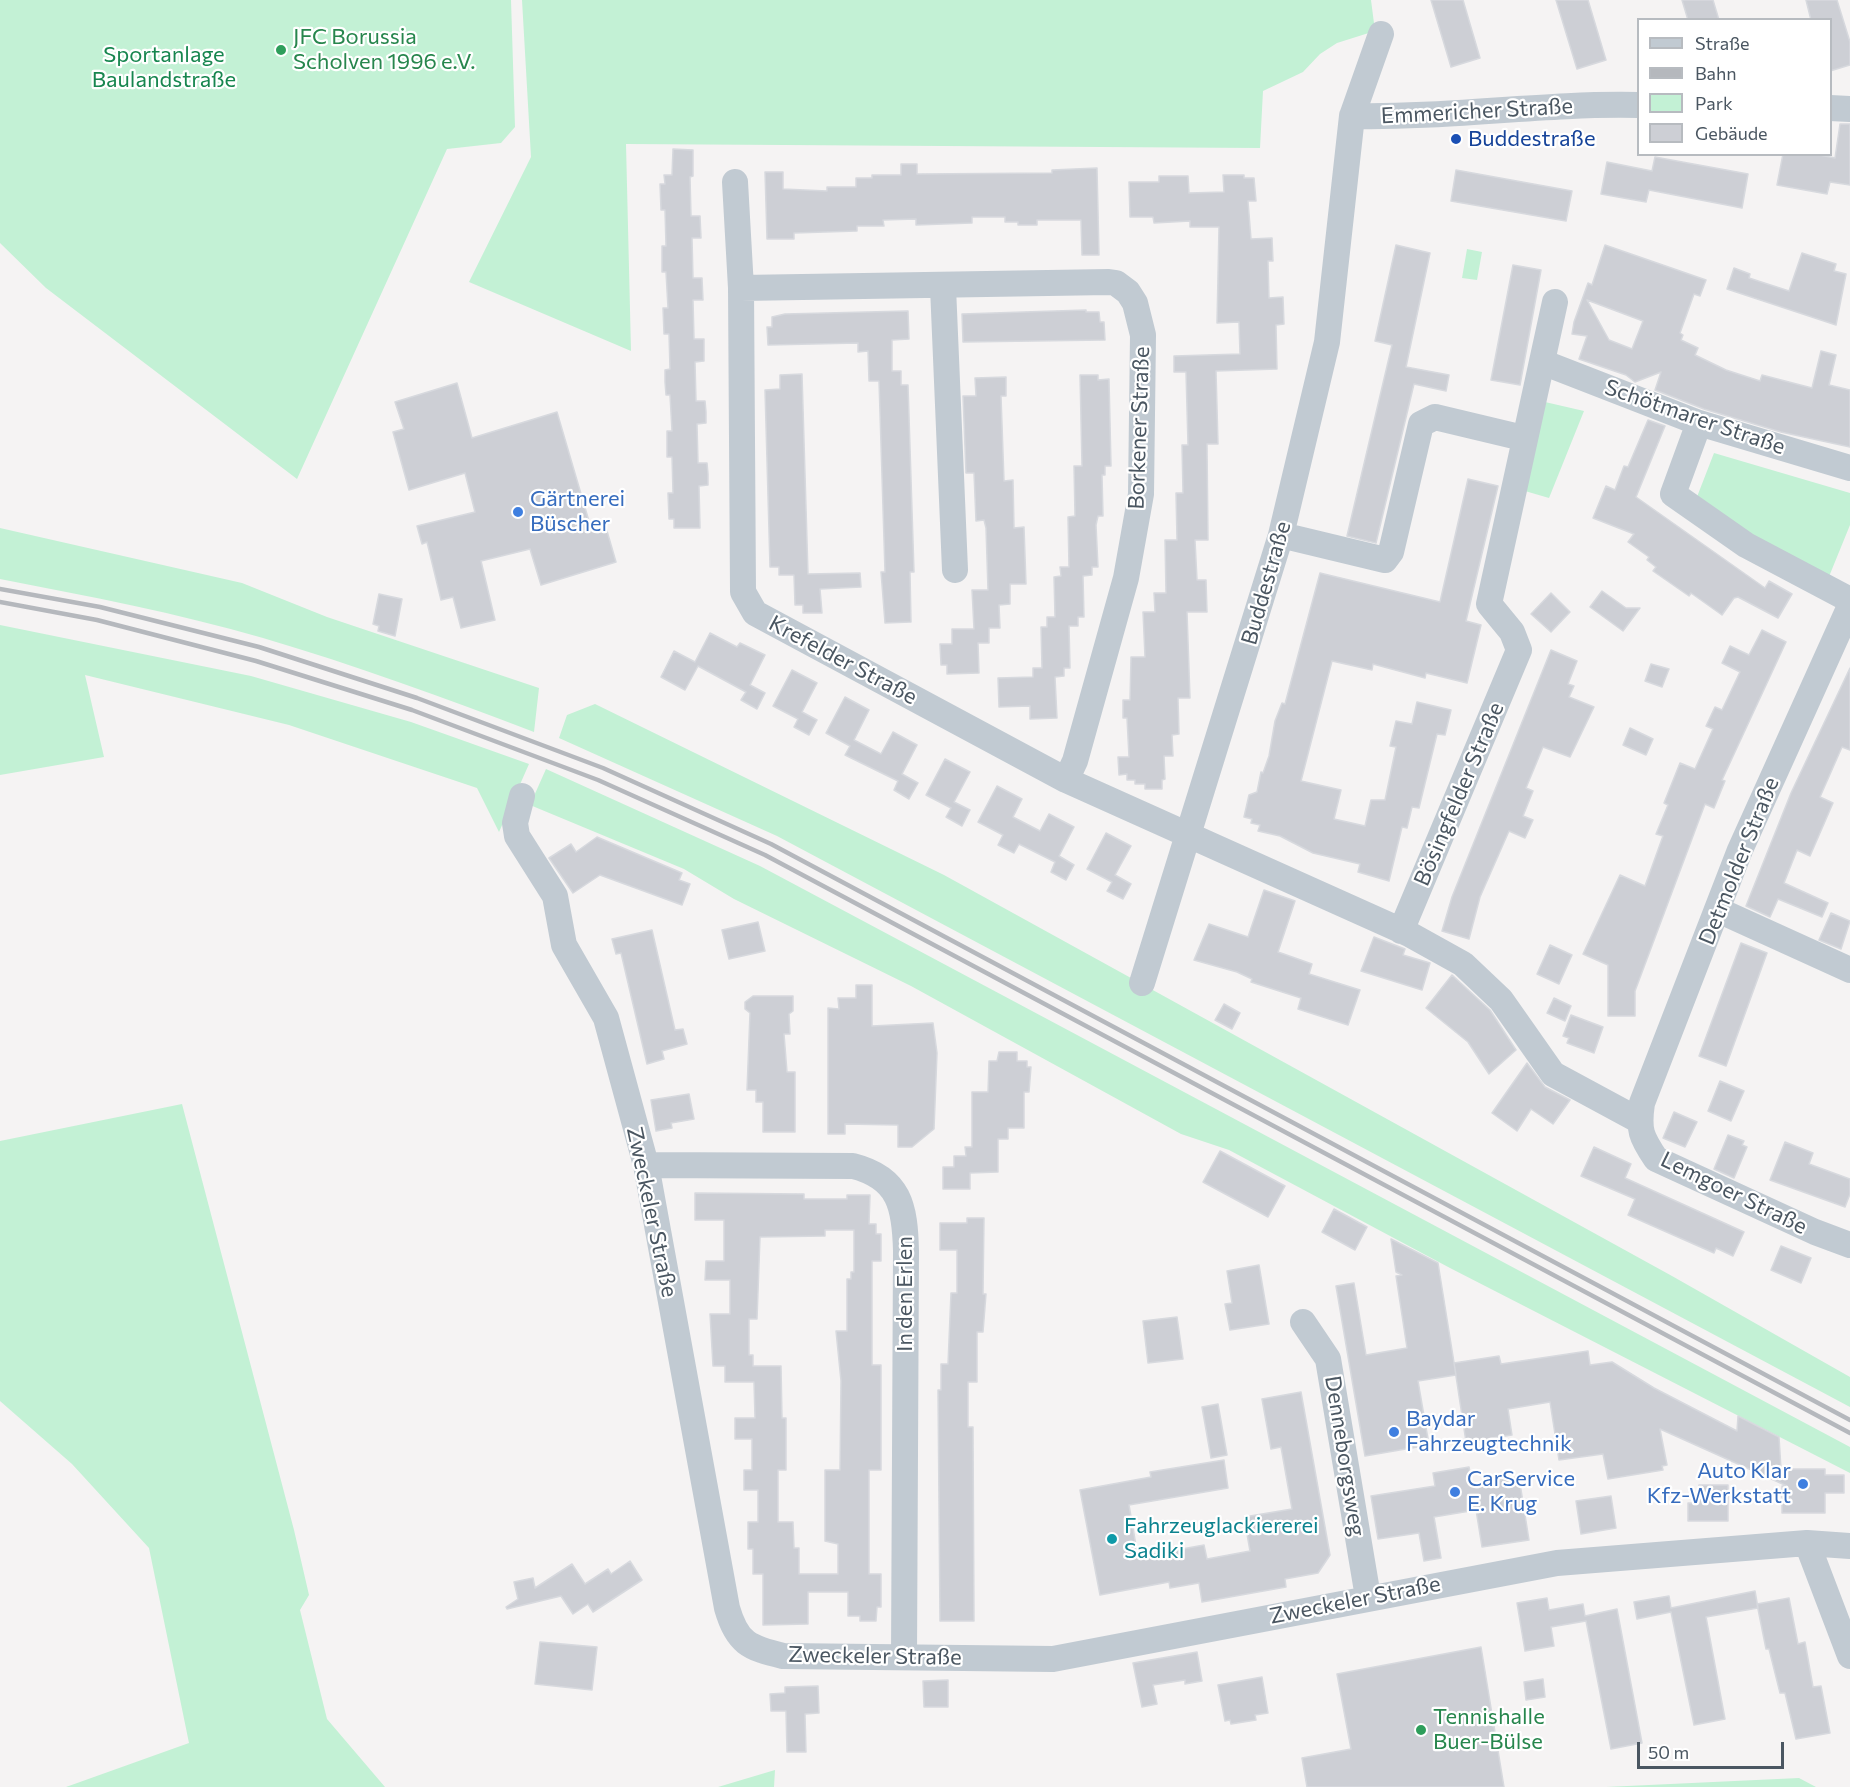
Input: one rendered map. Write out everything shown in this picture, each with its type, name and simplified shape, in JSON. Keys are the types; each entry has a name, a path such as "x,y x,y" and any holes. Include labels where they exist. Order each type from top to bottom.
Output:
{"street":[{"name":"Buddestraße","path":"1142,983 1281,535 1327,342 1352,116 1381,34"},
{"name":"Emmericher Straße","path":"1352,116 1411,117 1505,109 1637,105"},
{"path":"1832,108 1850,109"},
{"name":"Krefelder Straße","path":"735,182 741,288 743,592 755,613 1066,780 1189,837"},
{"name":"Borkener Straße","path":"741,288 1116,283 1128,292 1135,303 1143,335 1141,494 1126,578 1075,761 1066,780"},
{"path":"943,287 955,570"},
{"name":"Bösingfelder Straße","path":"1401,931 1519,650 1512,632 1489,604 1523,438 1555,302"},
{"name":"Schötmarer Straße","path":"1542,362 1699,423 1850,468"},
{"path":"1281,535 1385,560 1390,552 1421,424 1435,417 1523,438"},
{"path":"1699,423 1673,494 1746,546 1850,600"},
{"name":"Detmolder Straße","path":"1640,1121 1642,1103 1740,850 1850,606"},
{"name":"Zweckeler Straße","path":"522,796 515,823 517,836 555,896 564,945 606,1018 646,1165 727,1608 733,1629 744,1642 762,1651 783,1656 1053,1659 1368,1597 1557,1563 1807,1543 1850,1545"},
{"path":"1189,837 1401,931 1463,964 1493,993 1552,1074 1640,1121"},
{"path":"1718,910 1850,970"},
{"name":"Lemgoer Straße","path":"1640,1121 1642,1138 1656,1159 1815,1232 1850,1245"},
{"name":"In den Erlen","path":"646,1165 853,1166 869,1170 894,1189 904,1218 906,1251 904,1656"},
{"name":"Denneborgsweg","path":"1304,1322 1328,1359 1368,1597"},
{"path":"1807,1543 1850,1656"}],"green space":[{"name":"Sportanlage Baulandstraße","path":"0,0 511,0 515,127 501,143 447,149 297,479 46,288 0,243"},
{"path":"522,0 1371,0 1375,31 1337,43 1320,54 1303,72 1263,91 1260,148 626,144 631,351 469,282 531,157"},
{"path":"1467,249 1482,252 1477,280 1462,278"},
{"path":"1545,402 1584,411 1549,498 1525,491"},
{"path":"1714,453 1850,493 1850,525 1828,579 1695,502"},
{"path":"0,528 242,583 327,617 539,688 534,732 400,682 263,638 165,613 0,579"},
{"path":"0,625 251,676 411,722 529,764 499,832 477,788 289,725 85,675 104,757 0,775"},
{"path":"595,704 944,875 1672,1276 1850,1377 1850,1407 777,836 559,738 567,715"},
{"path":"546,769 760,866 1850,1447 1850,1473 1450,1268 1229,1150 1181,1134 911,986 734,899 684,869 530,805"},
{"path":"182,1104 294,1530 309,1595 300,1610 327,1719 385,1787 66,1787 189,1743 149,1548 72,1464 0,1401 0,1141"},
{"path":"775,1770 774,1787 718,1787"},
{"path":"1799,1778 1816,1787 1606,1787"}],"building":[{"path":"1431,0 1463,0 1480,58 1451,67"},
{"path":"1556,0 1588,0 1606,60 1577,69"},
{"path":"1682,0 1713,0 1718,18 1687,18"},
{"path":"1806,0 1837,0 1850,42 1850,65 1832,70 1832,18 1810,18"},
{"path":"1840,124 1850,124 1850,185 1830,182 1827,194 1777,185 1783,156 1835,158"},
{"path":"673,149 693,150 693,176 690,177 691,216 700,216 701,238 692,238 693,278 702,278 703,300 693,300 694,339 704,339 704,361 695,362 696,401 705,401 706,423 697,424 698,463 707,463 708,485 699,486 700,528 674,528 674,519 669,519 668,493 673,493 672,457 667,457 667,431 672,431 670,395 666,395 665,382 665,370 670,369 669,334 664,334 663,308 668,308 666,272 662,272 662,246 666,246 665,210 661,210 660,184 665,184 664,175 672,175"},
{"path":"1655,157 1748,174 1742,208 1649,190 1646,202 1601,194 1607,162 1652,171"},
{"path":"901,164 917,164 917,174 1052,173 1052,170 1097,168 1099,255 1082,255 1081,220 1037,220 1037,225 1018,225 1018,222 1005,222 1005,217 972,217 972,223 916,225 916,219 883,220 884,226 857,226 857,231 794,233 794,239 767,239 765,172 783,172 783,189 827,191 827,187 856,187 856,178 872,178 872,175 901,175"},
{"path":"1456,170 1572,191 1566,221 1451,201"},
{"path":"1223,175 1244,175 1244,178 1254,178 1256,201 1248,201 1251,239 1272,238 1273,261 1268,261 1269,298 1283,297 1284,324 1276,325 1277,369 1216,371 1218,444 1207,444 1208,540 1195,540 1197,580 1206,580 1207,612 1187,612 1190,698 1178,698 1179,734 1172,735 1173,756 1164,756 1165,779 1162,780 1162,789 1145,789 1145,784 1135,784 1135,780 1127,780 1127,774 1119,775 1118,757 1129,757 1127,718 1123,718 1123,700 1130,700 1131,657 1145,657 1143,612 1155,612 1154,593 1166,593 1165,540 1177,540 1176,493 1183,493 1182,445 1188,445 1186,372 1174,372 1174,356 1240,354 1239,322 1217,323 1219,227 1190,227 1190,221 1154,223 1153,217 1130,217 1129,182 1159,182 1159,176 1188,176 1189,193 1224,192"},
{"path":"1396,245 1430,253 1406,367 1449,375 1446,391 1414,384 1376,543 1347,536 1392,345 1375,341"},
{"path":"1605,245 1706,280 1700,296 1694,294 1680,333 1683,335 1681,340 1698,348 1695,355 1726,370 1760,381 1762,375 1812,388 1821,351 1836,355 1829,385 1850,390 1850,447 1781,432 1704,409 1655,390 1661,372 1635,382 1626,375 1579,359 1587,336 1572,334 1574,322 1588,283 1592,285","holes":["1587,300 1643,321 1632,349 1609,340"]},
{"path":"1802,253 1836,264 1834,271 1846,274 1836,325 1727,289 1734,268 1750,274 1749,278 1789,291"},
{"path":"1513,265 1541,270 1520,385 1491,380"},
{"path":"1086,310 1086,312 1099,312 1100,322 1104,322 1105,340 963,342 962,314"},
{"path":"908,311 909,339 892,340 892,371 901,371 901,385 908,385 914,572 910,572 911,622 885,623 881,572 885,572 879,381 869,381 868,351 858,352 858,343 768,345 767,327 772,327 772,317 785,314"},
{"path":"802,374 808,574 860,573 861,587 820,589 822,613 803,613 803,605 795,605 794,575 779,575 779,567 770,567 765,390 780,389 780,375"},
{"path":"1080,375 1098,375 1098,380 1109,379 1111,466 1105,466 1105,475 1102,475 1103,516 1098,516 1096,525 1098,567 1092,567 1092,575 1083,576 1084,617 1078,617 1078,626 1069,626 1070,668 1064,668 1064,676 1055,677 1057,718 1030,719 1030,706 999,707 998,678 1033,677 1033,668 1042,668 1041,627 1047,627 1047,617 1055,617 1054,577 1061,576 1060,567 1069,567 1068,517 1075,516 1074,466 1082,466"},
{"path":"1006,377 1006,396 1001,396 1004,481 1013,480 1014,528 1024,527 1026,584 1010,584 1010,604 999,605 1000,628 989,628 989,643 978,643 979,673 947,674 947,665 941,665 940,644 952,644 952,629 974,629 972,590 988,590 986,528 984,520 976,521 974,473 966,473 963,396 976,396 975,378"},
{"path":"457,383 472,438 557,412 591,528 605,524 616,562 541,585 530,549 481,561 495,620 461,628 453,597 441,600 427,542 422,544 417,526 475,512 465,473 409,490 393,432 404,429 395,402"},
{"path":"1648,420 1665,426 1636,497 1765,588 1769,581 1792,594 1778,618 1738,597 1734,598 1722,615 1691,593 1689,596 1653,571 1656,567 1647,560 1649,557 1628,542 1634,534 1593,518 1606,486 1615,490 1624,466 1628,467"},
{"path":"1468,479 1498,486 1466,621 1481,625 1467,683 1426,673 1425,678 1373,664 1372,670 1332,661 1301,781 1341,790 1334,819 1365,826 1371,800 1385,800 1396,747 1390,746 1396,721 1412,724 1417,702 1451,710 1445,735 1437,734 1419,808 1412,807 1407,828 1402,827 1389,881 1358,872 1360,864 1313,853 1280,836 1258,831 1260,825 1251,823 1252,819 1244,817 1249,795 1257,792 1261,772 1263,773 1269,756 1275,721 1282,703 1285,704 1320,573 1440,602"},
{"path":"1602,591 1626,608 1640,608 1623,631 1590,607"},
{"path":"1551,593 1570,612 1551,632 1531,614"},
{"path":"379,594 402,599 395,636 378,631 379,626 373,624"},
{"path":"1762,630 1786,642 1722,780 1725,781 1714,808 1705,804 1635,991 1635,1016 1608,1016 1608,965 1583,954 1620,875 1645,886 1663,836 1656,834 1668,805 1664,803 1680,763 1695,769 1713,729 1706,726 1715,707 1722,710 1740,672 1722,663 1730,646 1749,655"},
{"path":"710,633 737,647 740,643 765,655 750,685 765,693 757,709 741,700 746,692 698,666 685,690 661,677 674,651 695,662"},
{"path":"1551,650 1577,661 1568,684 1574,686 1569,697 1594,707 1570,757 1543,747 1526,788 1533,791 1523,816 1533,820 1525,838 1509,831 1480,897 1469,939 1442,931 1452,897"},
{"path":"1651,664 1669,669 1662,687 1645,681"},
{"path":"1850,668 1850,750 1842,747 1820,797 1833,803 1810,856 1797,850 1784,883 1828,903 1822,917 1778,899 1770,917 1746,906 1791,793"},
{"path":"792,670 817,683 802,712 817,720 809,735 794,727 798,719 773,706"},
{"path":"845,697 869,710 854,740 881,754 893,732 917,745 902,774 918,783 909,799 894,790 898,781 845,755 850,746 826,733"},
{"path":"1630,728 1653,739 1646,755 1623,745"},
{"path":"945,759 970,772 954,802 970,810 962,826 946,817 951,808 926,795"},
{"path":"997,786 1022,799 1013,817 1040,831 1049,814 1074,827 1059,856 1074,865 1066,880 1051,872 1055,862 1019,844 1014,853 998,845 1003,835 978,822"},
{"path":"1106,833 1131,846 1115,875 1131,884 1123,899 1107,891 1112,882 1087,869"},
{"path":"597,837 682,873 679,880 690,884 682,905 600,875 573,893 549,858 571,844 576,852"},
{"path":"1264,890 1295,901 1278,952 1312,964 1309,974 1360,990 1348,1025 1298,1009 1301,998 1251,982 1252,979 1237,972 1194,960 1209,924 1248,937"},
{"path":"1831,913 1850,921 1841,949 1819,940"},
{"path":"758,922 765,951 729,959 722,930"},
{"path":"652,930 675,1030 683,1029 687,1044 662,1051 664,1059 647,1064 621,953 616,954 612,939"},
{"path":"1374,937 1405,949 1403,955 1430,963 1422,990 1361,971"},
{"path":"1741,943 1767,953 1726,1066 1699,1056"},
{"path":"1550,945 1572,955 1559,984 1537,974"},
{"path":"1452,975 1490,1010 1516,1050 1489,1074 1468,1042 1426,1008"},
{"path":"856,985 872,985 872,1026 933,1023 937,1053 934,1129 912,1147 898,1147 898,1125 845,1124 845,1134 828,1134 828,1008 839,1009 838,998 856,998"},
{"path":"753,996 793,996 793,1011 789,1014 790,1034 784,1034 787,1072 795,1072 795,1132 763,1132 763,1102 756,1102 756,1090 747,1090 750,1013 745,1009 745,1002"},
{"path":"1554,998 1571,1006 1565,1021 1547,1013"},
{"path":"1224,1004 1240,1013 1232,1029 1215,1020"},
{"path":"1571,1015 1603,1027 1594,1053 1567,1043 1569,1038 1563,1036"},
{"path":"999,1052 1017,1052 1017,1061 1027,1061 1027,1067 1031,1067 1029,1092 1024,1092 1024,1128 1008,1128 1008,1139 998,1139 998,1172 970,1173 970,1189 943,1189 943,1167 954,1167 954,1156 966,1156 965,1147 972,1147 972,1092 988,1092 989,1061 997,1061"},
{"path":"1527,1063 1545,1087 1570,1100 1553,1124 1531,1109 1517,1131 1492,1113"},
{"path":"1720,1081 1744,1091 1731,1121 1708,1111"},
{"path":"689,1094 694,1119 671,1123 672,1128 656,1131 651,1100"},
{"path":"1674,1112 1697,1122 1685,1147 1663,1138"},
{"path":"1728,1135 1744,1141 1742,1145 1747,1147 1734,1178 1714,1169"},
{"path":"1785,1142 1813,1153 1809,1164 1850,1179 1850,1194 1845,1207 1770,1180"},
{"path":"1594,1147 1631,1164 1625,1178 1744,1232 1733,1256 1716,1248 1714,1253 1628,1215 1635,1199 1581,1176"},
{"path":"1220,1151 1285,1186 1268,1217 1203,1182"},
{"path":"695,1193 804,1194 804,1199 847,1199 847,1195 870,1195 869,1224 876,1224 876,1234 881,1234 881,1261 872,1261 872,1365 881,1365 881,1470 869,1470 869,1574 881,1574 881,1607 877,1607 876,1621 860,1621 860,1616 848,1616 848,1592 808,1592 808,1624 763,1625 763,1574 753,1574 753,1549 748,1549 748,1522 758,1522 758,1490 744,1490 744,1470 752,1470 752,1439 735,1439 735,1418 755,1418 754,1382 725,1382 725,1366 713,1366 710,1314 730,1314 730,1280 705,1280 706,1261 724,1261 724,1220 695,1220","holes":["825,1230 854,1230 854,1272 851,1272 851,1279 847,1279 847,1331 836,1331 841,1381 840,1470 825,1470 825,1541 838,1544 838,1574 799,1574 799,1548 794,1548 793,1522 778,1522 778,1470 786,1470 786,1418 782,1418 781,1366 753,1366 753,1355 749,1355 749,1319 757,1319 760,1237 825,1236"]},
{"path":"1334,1209 1367,1227 1355,1250 1322,1232"},
{"path":"967,1218 984,1218 983,1294 986,1294 983,1332 977,1332 977,1382 968,1382 968,1427 973,1427 974,1621 940,1621 938,1390 941,1390 941,1364 948,1364 951,1293 957,1293 957,1250 940,1250 940,1223 967,1223"},
{"path":"1391,1239 1438,1263 1456,1375 1418,1381 1429,1445 1365,1456 1336,1286 1354,1283 1366,1355 1407,1348 1396,1276 1402,1275 1396,1272"},
{"path":"1781,1246 1811,1258 1801,1283 1771,1270"},
{"path":"1259,1265 1269,1324 1230,1330 1225,1304 1232,1303 1227,1271"},
{"path":"1177,1317 1183,1359 1148,1363 1143,1321"},
{"path":"1588,1351 1590,1365 1612,1362 1654,1388 1737,1431 1738,1416 1779,1437 1781,1469 1825,1469 1825,1475 1844,1475 1844,1493 1825,1493 1825,1513 1782,1513 1782,1486 1787,1486 1660,1429 1667,1465 1662,1466 1663,1470 1608,1479 1603,1454 1559,1460 1550,1402 1508,1409 1512,1435 1466,1442 1454,1363 1499,1356 1501,1364"},
{"path":"1301,1392 1330,1555 1318,1573 1285,1579 1286,1587 1202,1602 1199,1583 1170,1588 1169,1582 1100,1595 1080,1490 1151,1477 1150,1472 1224,1460 1228,1488 1129,1505 1138,1557 1204,1545 1207,1559 1250,1551 1244,1517 1292,1509 1281,1447 1271,1449 1262,1399"},
{"path":"1218,1404 1227,1455 1211,1458 1202,1407"},
{"path":"1469,1467 1472,1484 1519,1477 1529,1540 1482,1547 1476,1510 1434,1517 1441,1558 1424,1561 1419,1533 1378,1539 1371,1496 1435,1486 1433,1473"},
{"path":"1699,1485 1728,1485 1728,1521 1688,1521 1688,1503 1699,1503"},
{"path":"1611,1496 1616,1528 1581,1534 1576,1501"},
{"path":"630,1561 642,1580 593,1612 588,1604 573,1614 561,1596 507,1609 506,1607 518,1599 514,1582 533,1578 535,1588 572,1564 585,1584 608,1569 611,1574"},
{"path":"1755,1591 1758,1608 1706,1617 1725,1719 1694,1725 1671,1612 1637,1619 1634,1602 1669,1596 1671,1608"},
{"path":"1547,1598 1549,1610 1583,1604 1585,1616 1617,1609 1642,1743 1611,1749 1586,1621 1551,1627 1554,1646 1525,1651 1517,1603"},
{"path":"1789,1598 1798,1644 1805,1642 1813,1687 1821,1686 1830,1733 1796,1739 1785,1693 1780,1693 1769,1649 1766,1649 1757,1604"},
{"path":"540,1642 597,1647 592,1690 535,1684"},
{"name":"Tennishalle Buer-Bülse","path":"1481,1647 1504,1787 1307,1787 1302,1758 1351,1749 1337,1674"},
{"path":"1197,1652 1202,1681 1185,1684 1185,1680 1153,1685 1157,1704 1142,1707 1133,1663"},
{"path":"1262,1677 1268,1713 1255,1715 1256,1720 1231,1724 1230,1720 1225,1721 1218,1685"},
{"path":"1543,1679 1545,1697 1526,1700 1524,1682"},
{"path":"948,1680 948,1707 924,1707 923,1681"},
{"path":"818,1686 819,1713 805,1714 806,1752 787,1752 786,1711 771,1711 770,1694 785,1693 785,1687"}],"railway":[{"path":"0,589 100,607 259,647 417,698 603,768 771,844 1850,1420"},
{"path":"0,602 97,620 256,661 412,710 598,780 765,855 1850,1433"}],"place":[{"name":"JFC Borussia Scholven 1996 e.V.","path":"281,50"},
{"name":"Buddestraße","path":"1456,139"},
{"name":"Gärtnerei Büscher","path":"518,512"},
{"name":"Baydar Fahrzeugtechnik","path":"1394,1432"},
{"name":"Auto Klar Kfz-Werkstatt","path":"1803,1484"},
{"name":"CarService E. Krug","path":"1455,1492"},
{"name":"Fahrzeuglackiererei Sadiki","path":"1112,1539"},
{"name":"Tennishalle Buer-Bülse","path":"1421,1730"}]}
